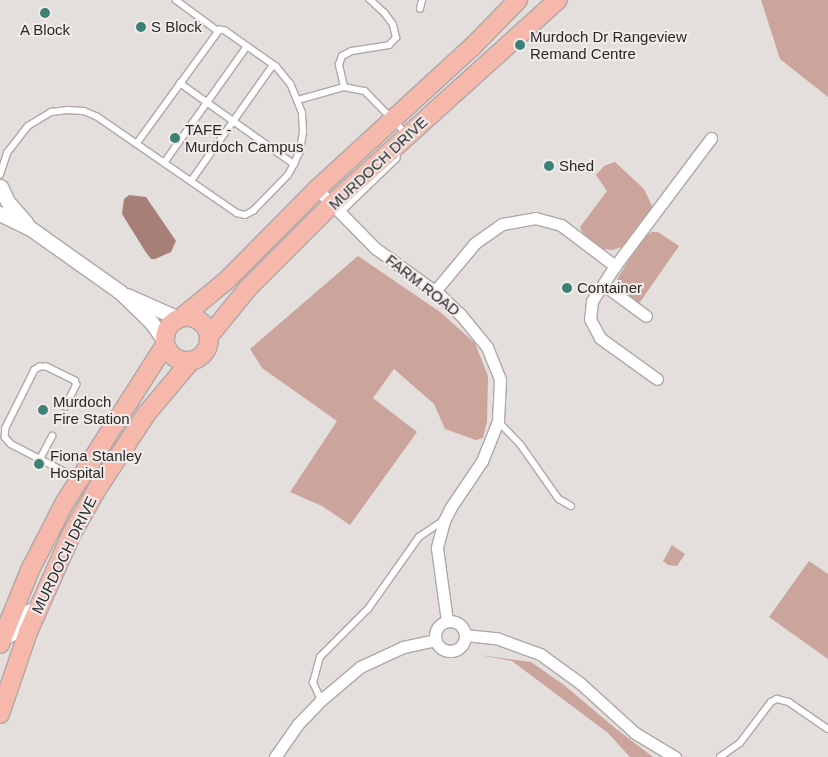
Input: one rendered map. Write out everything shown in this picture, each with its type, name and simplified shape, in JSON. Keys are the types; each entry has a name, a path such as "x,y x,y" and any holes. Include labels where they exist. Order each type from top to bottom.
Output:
{"main road":[{"name":"MURDOCH DRIVE","path":"2,638 48,532 78,479 164,343 167,328 226,281 317,189 471,48 518,0"},
{"name":"MURDOCH DRIVE","path":"0,714 13,673 47,586 97,489 147,412 191,361 197,359 207,349 209,336 243,292 336,209 405,137 558,0"},
{"path":"180,318 197,319 207,329 209,336"},
{"path":"164,343 172,356 184,361 191,361"},
{"path":"78,479 97,489"},
{"path":"0,608 11,604 18,598"}],"street":[{"path":"657,379 600,338 590,319 592,301 615,266 711,138"},
{"path":"0,186 0,196"},
{"path":"0,186 8,202 31,229"},
{"name":"FARM ROAD","path":"317,189 375,248 460,314 487,347 500,380 498,421 482,461 450,506 437,548 448,621"},
{"path":"0,214 31,229 120,292 152,323 164,343"},
{"path":"434,292 475,243 502,224 535,218 561,225 615,266"},
{"path":"604,285 646,316"},
{"path":"120,292 180,318"},
{"path":"13,673 13,652 2,638 21,627 47,586"},
{"path":"448,621 458,623 465,635 461,647 451,651 441,648 435,640 438,628 448,621"},
{"path":"465,635 496,638 540,654 580,683 635,733 675,757"},
{"path":"275,757 298,724 321,700 360,667 403,647 435,640"}],"lane":[{"path":"176,0 218,32"},
{"path":"344,87 339,65 342,56 352,51 389,45 396,38 389,20 370,0"},
{"path":"420,9 422,0"},
{"path":"0,176 7,153 28,126 37,119 51,112 67,110 84,111 98,117 137,144 164,162 237,213 245,215 253,211 288,174 294,164 300,151 303,132 302,114 290,84 273,65 225,30 218,32 137,144"},
{"path":"164,162 247,46"},
{"path":"191,181 273,65"},
{"path":"180,84 294,164"},
{"path":"298,100 344,87 365,90 394,119 405,137"},
{"path":"0,157 7,153"},
{"path":"65,407 76,385 75,381 46,367 35,370 6,428 4,437 11,444 78,479"},
{"path":"498,421 521,444 559,499 571,506"},
{"path":"40,459 52,436"},
{"path":"321,700 313,683 320,656 368,610 419,537 444,521"},
{"path":"720,757 740,743 771,702 777,699 789,702 828,729"}],"shaded area":[{"path":"761,0 828,0 828,97 780,59"},
{"path":"615,162 644,189 652,206 652,213 627,245 613,250 601,249 584,236 580,227 607,191 596,175 604,166"},
{"path":"129,195 146,197 176,241 171,252 151,259 145,251 122,214 124,199"},
{"path":"652,232 658,232 679,246 638,305 618,290 617,279 643,238"},
{"path":"358,256 440,312 475,343 488,376 487,422 483,438 476,440 445,429 434,404 394,369 373,398 417,432 350,525 322,506 290,492 337,421 262,368 250,349"},
{"path":"672,545 685,554 677,566 668,565 663,561"},
{"path":"809,561 828,574 828,659 769,617"},
{"path":"479,655 531,662 564,685 653,757 630,757 608,733 512,661"}],"place":[{"name":"A Block","path":"45,13"},
{"name":"S Block","path":"141,27"},
{"name":"Murdoch Dr Rangeview Remand Centre","path":"520,45"},
{"name":"TAFE - Murdoch Campus","path":"175,138"},
{"name":"Shed","path":"549,166"},
{"name":"Container","path":"567,288"},
{"name":"Murdoch Fire Station","path":"43,410"},
{"name":"Fiona Stanley Hospital","path":"39,464"}]}
